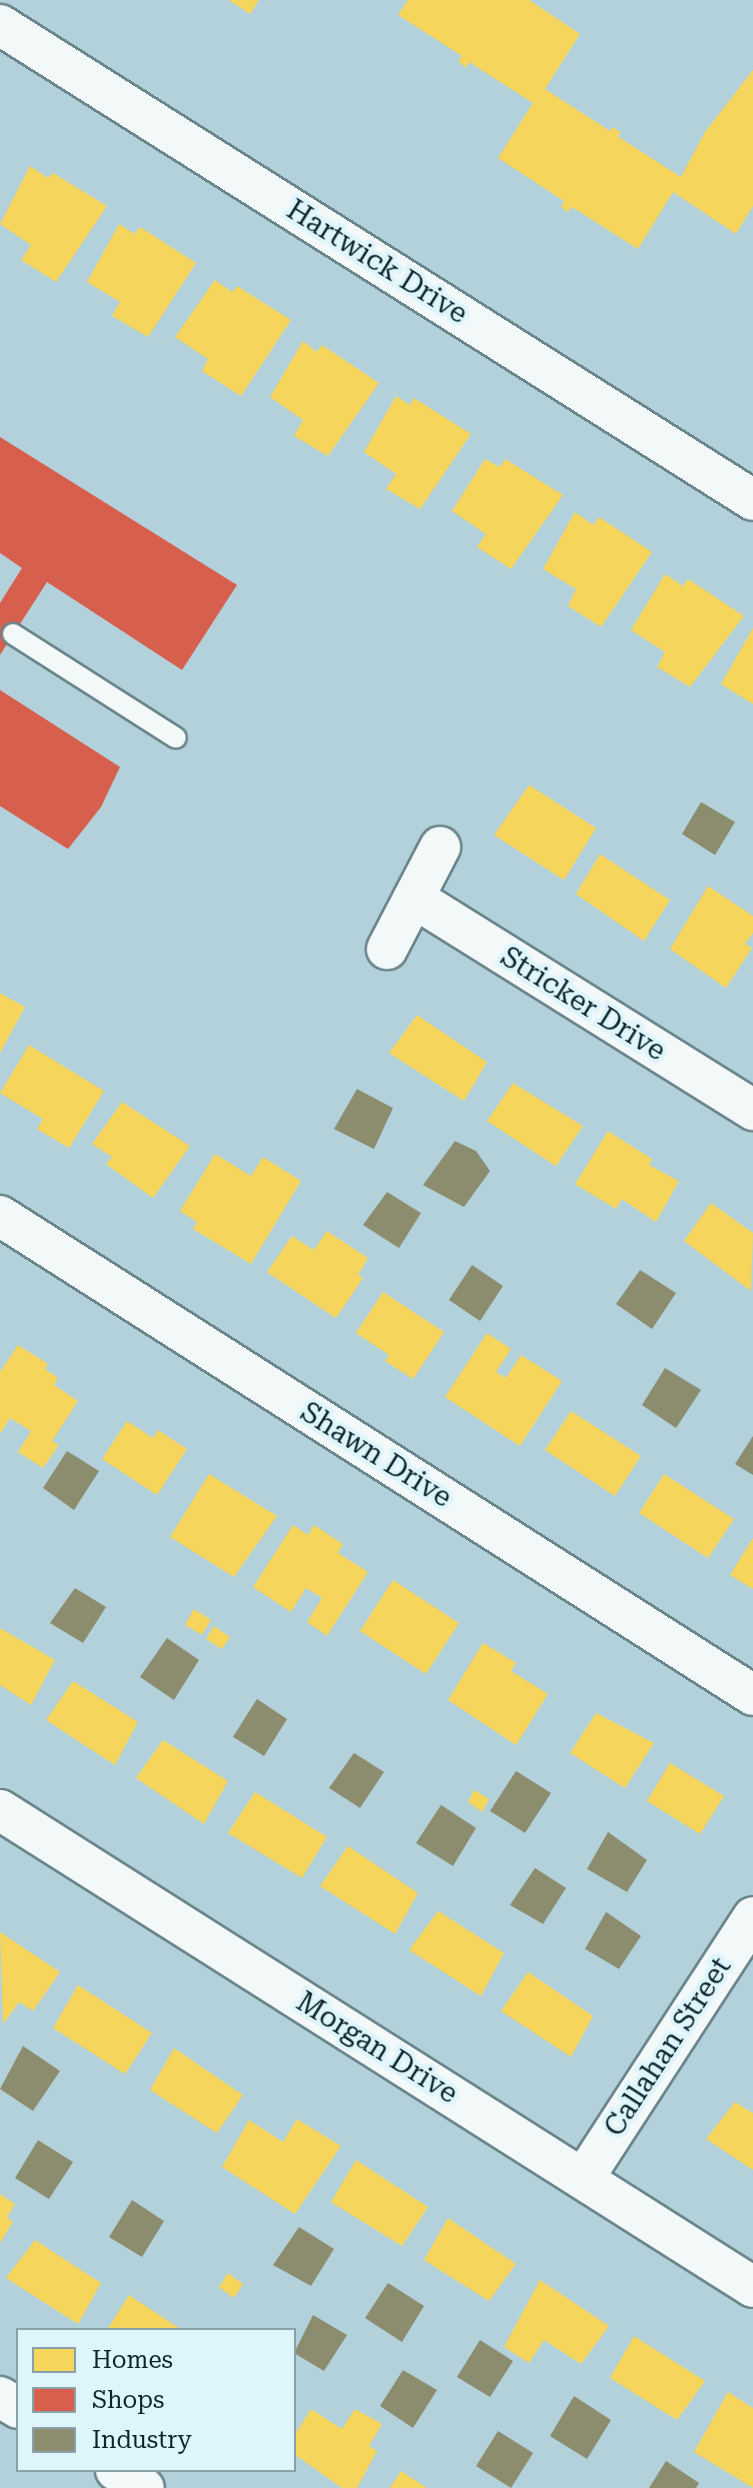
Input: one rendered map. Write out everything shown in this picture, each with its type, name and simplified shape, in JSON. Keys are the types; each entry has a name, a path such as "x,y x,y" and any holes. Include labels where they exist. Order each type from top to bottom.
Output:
{"street":[{"name":"Hartwick Drive","path":"0,25 753,500"},
{"path":"387,949 440,847"},
{"name":"Stricker Drive","path":"414,898 753,1110"},
{"name":"Shawn Drive","path":"0,1216 753,1695"},
{"name":"Morgan Drive","path":"0,1810 753,2287"},
{"name":"Callahan Street","path":"583,2179 753,1917"},
{"path":"119,2472 144,2488"}],"lane":[{"path":"13,634 176,738"}],"building: Homes":[{"path":"229,0 259,0 250,14"},
{"path":"408,0 529,0 580,34 545,89 610,131 613,127 621,133 617,136 681,177 705,132 753,70 753,206 736,234 673,192 638,249 572,207 568,212 561,207 564,201 498,158 533,103 469,62 466,68 458,61 462,56 398,15"},
{"path":"30,166 48,178 53,173 107,206 56,282 21,260 31,245 0,224"},
{"path":"119,224 135,234 140,227 196,263 148,337 112,316 120,302 87,282"},
{"path":"215,280 232,292 237,286 291,320 241,396 202,371 208,359 175,337"},
{"path":"303,341 317,352 322,345 379,383 328,456 294,436 303,420 270,397"},
{"path":"396,396 410,405 414,398 471,434 420,509 386,489 396,474 364,452"},
{"path":"485,459 500,467 505,459 563,495 511,569 477,547 486,534 452,511"},
{"path":"575,512 593,525 599,517 652,552 601,627 568,606 576,589 543,569"},
{"path":"665,574 683,586 688,579 744,616 690,687 657,667 665,652 631,630"},
{"path":"753,628 753,704 721,684"},
{"path":"529,785 596,828 564,880 494,835"},
{"path":"600,854 670,900 644,941 576,894"},
{"path":"708,886 753,916 753,933 745,944 752,948 726,988 670,949"},
{"path":"0,993 25,1007 0,1053"},
{"path":"417,1015 487,1062 464,1101 389,1053"},
{"path":"29,1045 104,1091 69,1148 37,1129 43,1119 0,1093"},
{"path":"513,1083 583,1126 556,1166 487,1121"},
{"path":"122,1102 190,1146 153,1198 106,1164 112,1157 92,1144"},
{"path":"608,1131 652,1159 649,1165 679,1181 656,1222 622,1199 616,1209 575,1184"},
{"path":"215,1154 251,1176 263,1157 301,1181 251,1264 193,1229 197,1222 180,1211"},
{"path":"711,1203 753,1233 751,1291 684,1241"},
{"path":"327,1231 368,1258 358,1275 363,1278 336,1318 267,1272 292,1236 314,1250"},
{"path":"383,1292 444,1332 413,1379 385,1361 389,1355 356,1333"},
{"path":"487,1333 511,1349 496,1372 506,1378 521,1355 562,1381 520,1446 445,1397"},
{"path":"18,1345 48,1364 45,1369 58,1378 54,1385 78,1401 52,1441 59,1445 43,1468 18,1452 31,1431 10,1418 0,1434 0,1372"},
{"path":"571,1411 641,1456 615,1496 545,1450"},
{"path":"127,1421 153,1438 158,1430 187,1449 157,1495 102,1459"},
{"path":"209,1474 277,1516 234,1577 170,1537"},
{"path":"664,1474 734,1519 708,1558 639,1513"},
{"path":"293,1525 308,1535 314,1525 343,1544 338,1553 368,1572 327,1636 307,1622 322,1598 306,1588 291,1612 253,1587"},
{"path":"753,1538 753,1589 730,1575"},
{"path":"393,1580 459,1623 426,1674 360,1631"},
{"path":"194,1609 211,1620 202,1635 185,1625"},
{"path":"214,1626 230,1637 222,1649 206,1639"},
{"path":"0,1628 55,1660 31,1705 0,1685"},
{"path":"483,1643 516,1663 511,1671 548,1694 516,1745 448,1700"},
{"path":"73,1681 138,1722 115,1765 46,1720"},
{"path":"596,1713 654,1743 625,1788 570,1753"},
{"path":"163,1740 228,1781 204,1824 136,1778"},
{"path":"670,1763 724,1796 700,1834 647,1801"},
{"path":"474,1790 489,1799 482,1812 468,1802"},
{"path":"255,1792 327,1837 302,1878 228,1833"},
{"path":"348,1846 418,1893 395,1934 320,1886"},
{"path":"438,1911 504,1953 481,1996 409,1950"},
{"path":"0,1932 60,1972 33,2011 19,2002 3,2024"},
{"path":"528,1972 593,2016 571,2057 501,2011"},
{"path":"78,1985 152,2033 125,2074 53,2028"},
{"path":"174,2048 243,2095 217,2133 150,2090"},
{"path":"735,2102 753,2113 753,2170 706,2139"},
{"path":"297,2119 341,2146 295,2214 222,2167 249,2120 283,2142"},
{"path":"356,2160 428,2207 402,2246 331,2202"},
{"path":"0,2194 15,2204 7,2217 13,2222 0,2243"},
{"path":"448,2218 516,2264 489,2301 424,2260"},
{"path":"35,2240 101,2283 78,2324 6,2278"},
{"path":"228,2273 243,2284 234,2298 219,2287"},
{"path":"540,2280 609,2326 581,2364 544,2340 529,2363 504,2347"},
{"path":"129,2295 179,2328 108,2328"},
{"path":"634,2336 705,2381 677,2420 610,2378"},
{"path":"728,2392 753,2408 753,2488 694,2452"},
{"path":"311,2409 342,2429 355,2409 382,2424 369,2446 377,2451 357,2488 342,2488 296,2455 296,2433"},
{"path":"401,2471 427,2488 390,2488"}],"building: Shops":[{"path":"0,437 237,585 182,670 47,582 0,655 0,603 22,568 0,553"},
{"path":"0,690 120,767 101,807 68,849 0,806"}],"building: Industry":[{"path":"701,802 735,822 715,855 682,834"},
{"path":"357,1089 393,1108 374,1149 334,1129"},
{"path":"455,1141 476,1151 490,1171 464,1207 423,1185"},
{"path":"387,1192 421,1213 399,1248 363,1225"},
{"path":"472,1265 503,1286 480,1321 449,1300"},
{"path":"640,1270 676,1293 652,1329 616,1304"},
{"path":"665,1368 701,1390 676,1428 642,1405"},
{"path":"753,1436 753,1475 735,1464"},
{"path":"67,1451 99,1471 74,1510 43,1488"},
{"path":"75,1588 106,1607 83,1643 50,1623"},
{"path":"167,1638 199,1660 174,1700 140,1677"},
{"path":"257,1699 287,1719 264,1756 233,1737"},
{"path":"354,1753 384,1772 360,1808 329,1788"},
{"path":"516,1771 551,1793 525,1833 490,1811"},
{"path":"441,1805 476,1828 453,1866 416,1843"},
{"path":"608,1832 647,1860 627,1892 587,1869"},
{"path":"535,1868 566,1888 543,1924 510,1905"},
{"path":"606,1912 641,1936 619,1969 585,1949"},
{"path":"23,2046 60,2071 33,2111 0,2089"},
{"path":"38,2140 73,2162 49,2199 15,2178"},
{"path":"132,2200 164,2221 142,2257 109,2237"},
{"path":"299,2227 334,2249 311,2286 273,2265"},
{"path":"388,2283 424,2306 402,2342 365,2318"},
{"path":"313,2315 347,2335 324,2371 296,2354"},
{"path":"480,2340 513,2361 490,2397 457,2377"},
{"path":"403,2370 437,2390 413,2428 380,2406"},
{"path":"574,2396 611,2420 587,2459 550,2436"},
{"path":"498,2431 533,2453 511,2488 476,2466"},
{"path":"666,2461 699,2483 696,2488 649,2488"}]}
